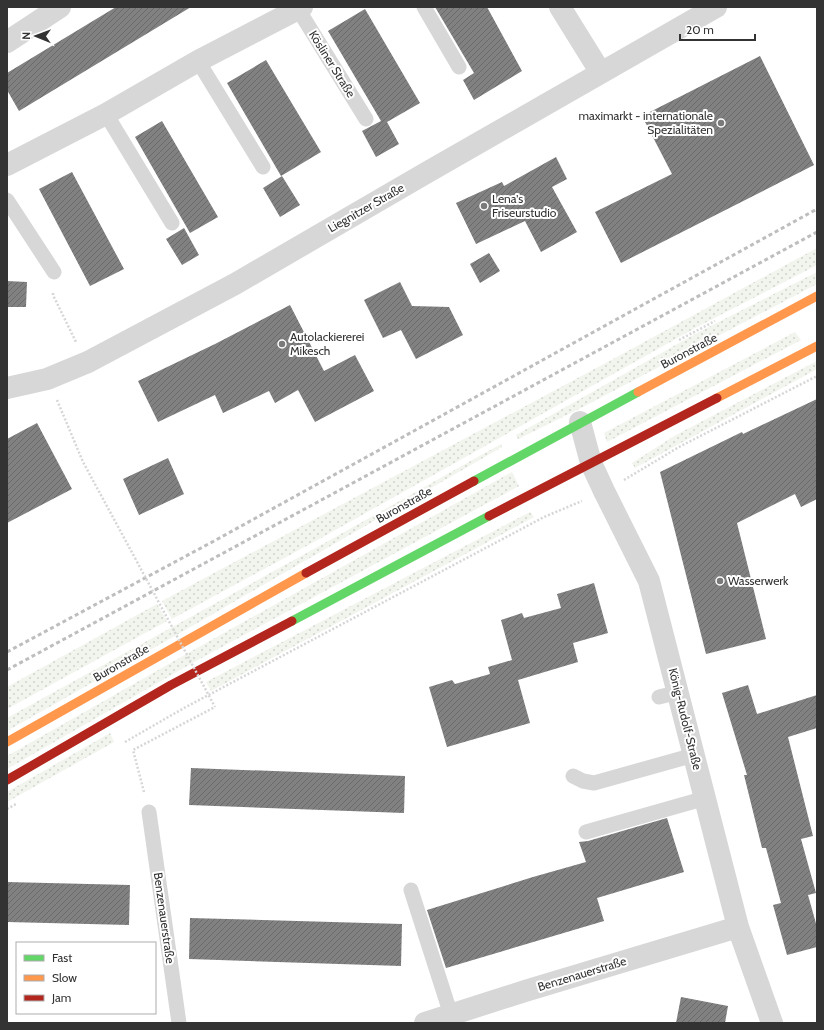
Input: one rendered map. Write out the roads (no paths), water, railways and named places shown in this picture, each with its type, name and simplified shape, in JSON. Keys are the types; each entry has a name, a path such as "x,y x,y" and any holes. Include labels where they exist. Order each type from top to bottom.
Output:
{"street":[{"path":"7,42 60,7"},
{"path":"560,7 601,73"},
{"name":"Liegnitzer Straße","path":"7,388 48,380 88,362 235,284 716,7"},
{"name":"Kösliner Straße","path":"7,165 106,114 198,61 300,8"},
{"name":"Buronstraße","path":"7,742 147,662 580,422 817,296"},
{"path":"7,780 171,685 592,462 817,346"},
{"name":"König-Rudolf-Straße","path":"580,422 592,462 604,491 649,581 669,695 694,755 738,927 772,1023"},
{"name":"Benzenauerstraße","path":"425,1023 738,927"}],"lane":[{"path":"424,7 459,67"},
{"name":"Kösliner Straße","path":"300,8 366,119"},
{"path":"198,61 263,167"},
{"path":"106,114 172,223"},
{"path":"7,200 54,272"},
{"path":"573,776 583,781 594,783 694,755"},
{"path":"586,832 706,798"},
{"name":"Benzenauerstraße","path":"148,812 179,1023"},
{"path":"411,890 451,1015"}],"railway":[{"path":"7,652 214,541 817,209"},
{"path":"7,670 817,232"}],"place":[{"name":"maximarkt - internationale Spezialitäten","path":"721,123"},
{"name":"Lena's Friseurstudio","path":"484,206"},
{"name":"Autolackiererei Mikesch","path":"282,344"},
{"name":"Wasserwerk","path":"720,581"}]}
